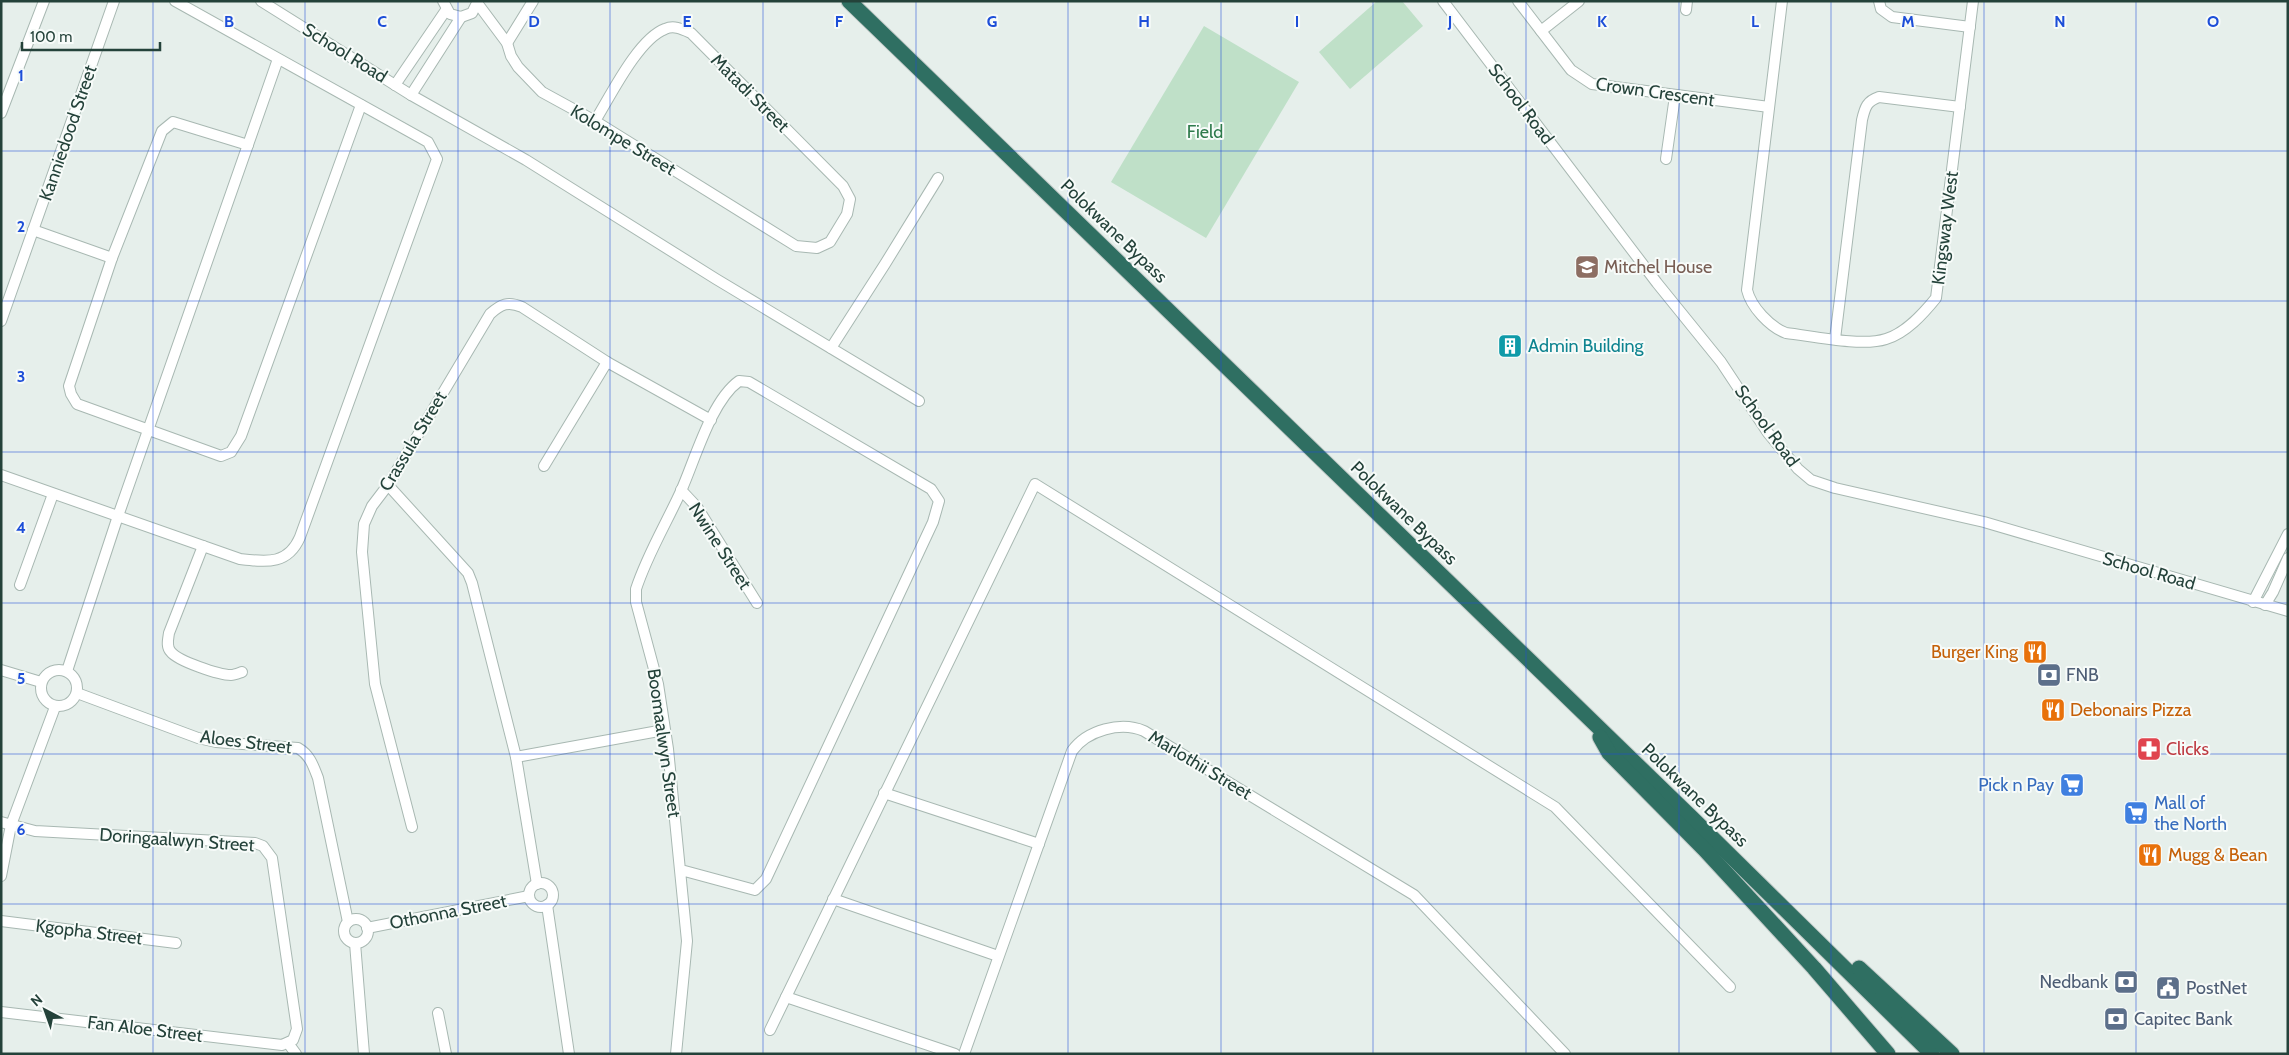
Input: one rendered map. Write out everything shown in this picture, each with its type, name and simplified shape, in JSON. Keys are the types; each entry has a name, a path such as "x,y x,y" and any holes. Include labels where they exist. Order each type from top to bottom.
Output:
{"highway":[{"name":"Polokwane Bypass","path":"849,1 1692,818 1932,1054"},
{"path":"1597,727 1602,743 1609,753 1704,850 1808,961 1888,1054"},
{"path":"1692,818 1751,868 1952,1054"}],"street":[{"path":"1,113 44,1"},
{"name":"Kanniedood Street","path":"1,321 114,1"},
{"path":"1,476 240,559 257,561 279,560 294,550 434,168 437,159 428,142 175,1"},
{"name":"School Road","path":"261,1 411,95 526,160 716,279 918,401"},
{"path":"506,43 533,1"},
{"name":"School Road","path":"1443,1 1657,283 1721,362 1768,433 1798,469 1811,480 1835,488 1984,522 2253,602 2288,610"},
{"name":"Crown Crescent","path":"1518,1 1571,70 1586,82 1603,87 1769,107"},
{"path":"1542,31 1579,1"},
{"name":"Kingsway West","path":"1782,1 1747,281 1749,297 1778,330 1786,333 1873,342 1887,339 1914,322 1936,298 1973,1"},
{"path":"1879,1 1882,9 1892,17 1970,27"},
{"path":"395,85 445,6 455,16 461,17 472,13 478,3"},
{"name":"Kolompe Street","path":"478,3 506,43 518,68 542,92 595,122 796,246"},
{"path":"411,95 461,17"},
{"name":"Matadi Street","path":"595,122 639,49 651,37 665,28 678,27 690,33 843,186 850,199 847,214 830,242 817,248 796,246"},
{"path":"67,671 118,516 278,59"},
{"path":"1666,159 1675,96"},
{"path":"1835,339 1862,120 1866,105 1869,101 1879,97 1960,107"},
{"path":"248,145 173,122 162,131 112,258 69,386 77,404 221,456 231,452 236,446 361,105"},
{"path":"830,348 886,264 938,178"},
{"path":"33,230 112,258"},
{"name":"Crassula Street","path":"412,826 376,684 362,552 364,524 372,506 388,484 490,314 499,305 512,303 522,307 607,362 711,420"},
{"path":"544,466 607,362"},
{"name":"Boomaalwyn Street","path":"676,1054 687,941 681,870 668,749 658,684 636,602 636,589 711,420 730,387 739,381 748,382 931,489 939,501 936,516 766,879 755,890 681,870"},
{"path":"388,484 468,573 472,583 516,757 537,884"},
{"path":"770,1030 1035,484 1554,807 1730,987"},
{"name":"Nwine Street","path":"681,490 697,507 757,603"},
{"path":"20,585 53,494"},
{"path":"2253,602 2288,534"},
{"path":"203,546 169,634 167,645 171,652 179,658 220,673 232,676 242,672"},
{"path":"2265,605 2288,558"},
{"path":"57,669 67,671 74,676 78,684 77,693 72,701 65,706 55,707 46,702 40,693 41,682 47,674 57,669"},
{"path":"1,670 41,682"},
{"name":"Aloes Street","path":"77,693 198,738 216,742 298,748 305,752 311,759 318,778 348,922"},
{"path":"1,876 6,824 55,707"},
{"name":"Marlothii Street","path":"964,1054 1069,758 1077,744 1087,736 1115,727 1133,726 1414,895 1565,1054"},
{"path":"516,757 664,730"},
{"path":"884,793 1038,844"},
{"name":"Doringaalwyn Street","path":"6,824 35,831 256,843 263,846 269,852 273,865 297,1029 290,1042"},
{"path":"547,905 536,906 529,896 531,889 537,884 545,884 551,888 553,895 547,905 569,1054"},
{"name":"Othonna Street","path":"367,928 529,896"},
{"path":"833,899 998,956"},
{"path":"360,920 367,928 365,938 355,943 348,939 344,932 348,922 360,920"},
{"name":"Kgopha Street","path":"1,921 176,943"},
{"path":"355,943 364,1054"},
{"path":"786,997 954,1054"},
{"name":"Fan Aloe Street","path":"1,1012 282,1045 290,1042"},
{"path":"438,1013 446,1054"},
{"path":"290,1042 296,1054"}],"green space":[{"path":"1377,1 1402,1 1423,26 1350,89 1319,52"},
{"name":"Field","path":"1204,26 1299,82 1206,238 1111,182"}],"place":[{"name":"Mitchel House","path":"1587,267"},
{"name":"Admin Building","path":"1510,346"},
{"name":"Burger King","path":"2035,652"},
{"name":"FNB","path":"2049,675"},
{"name":"Debonairs Pizza","path":"2053,710"},
{"name":"Clicks","path":"2149,749"},
{"name":"Pick n Pay","path":"2072,785"},
{"name":"Mall of the North","path":"2136,813"},
{"name":"Mugg & Bean","path":"2150,855"},
{"name":"Nedbank","path":"2126,982"},
{"name":"PostNet","path":"2168,988"},
{"name":"Capitec Bank","path":"2116,1019"}]}
